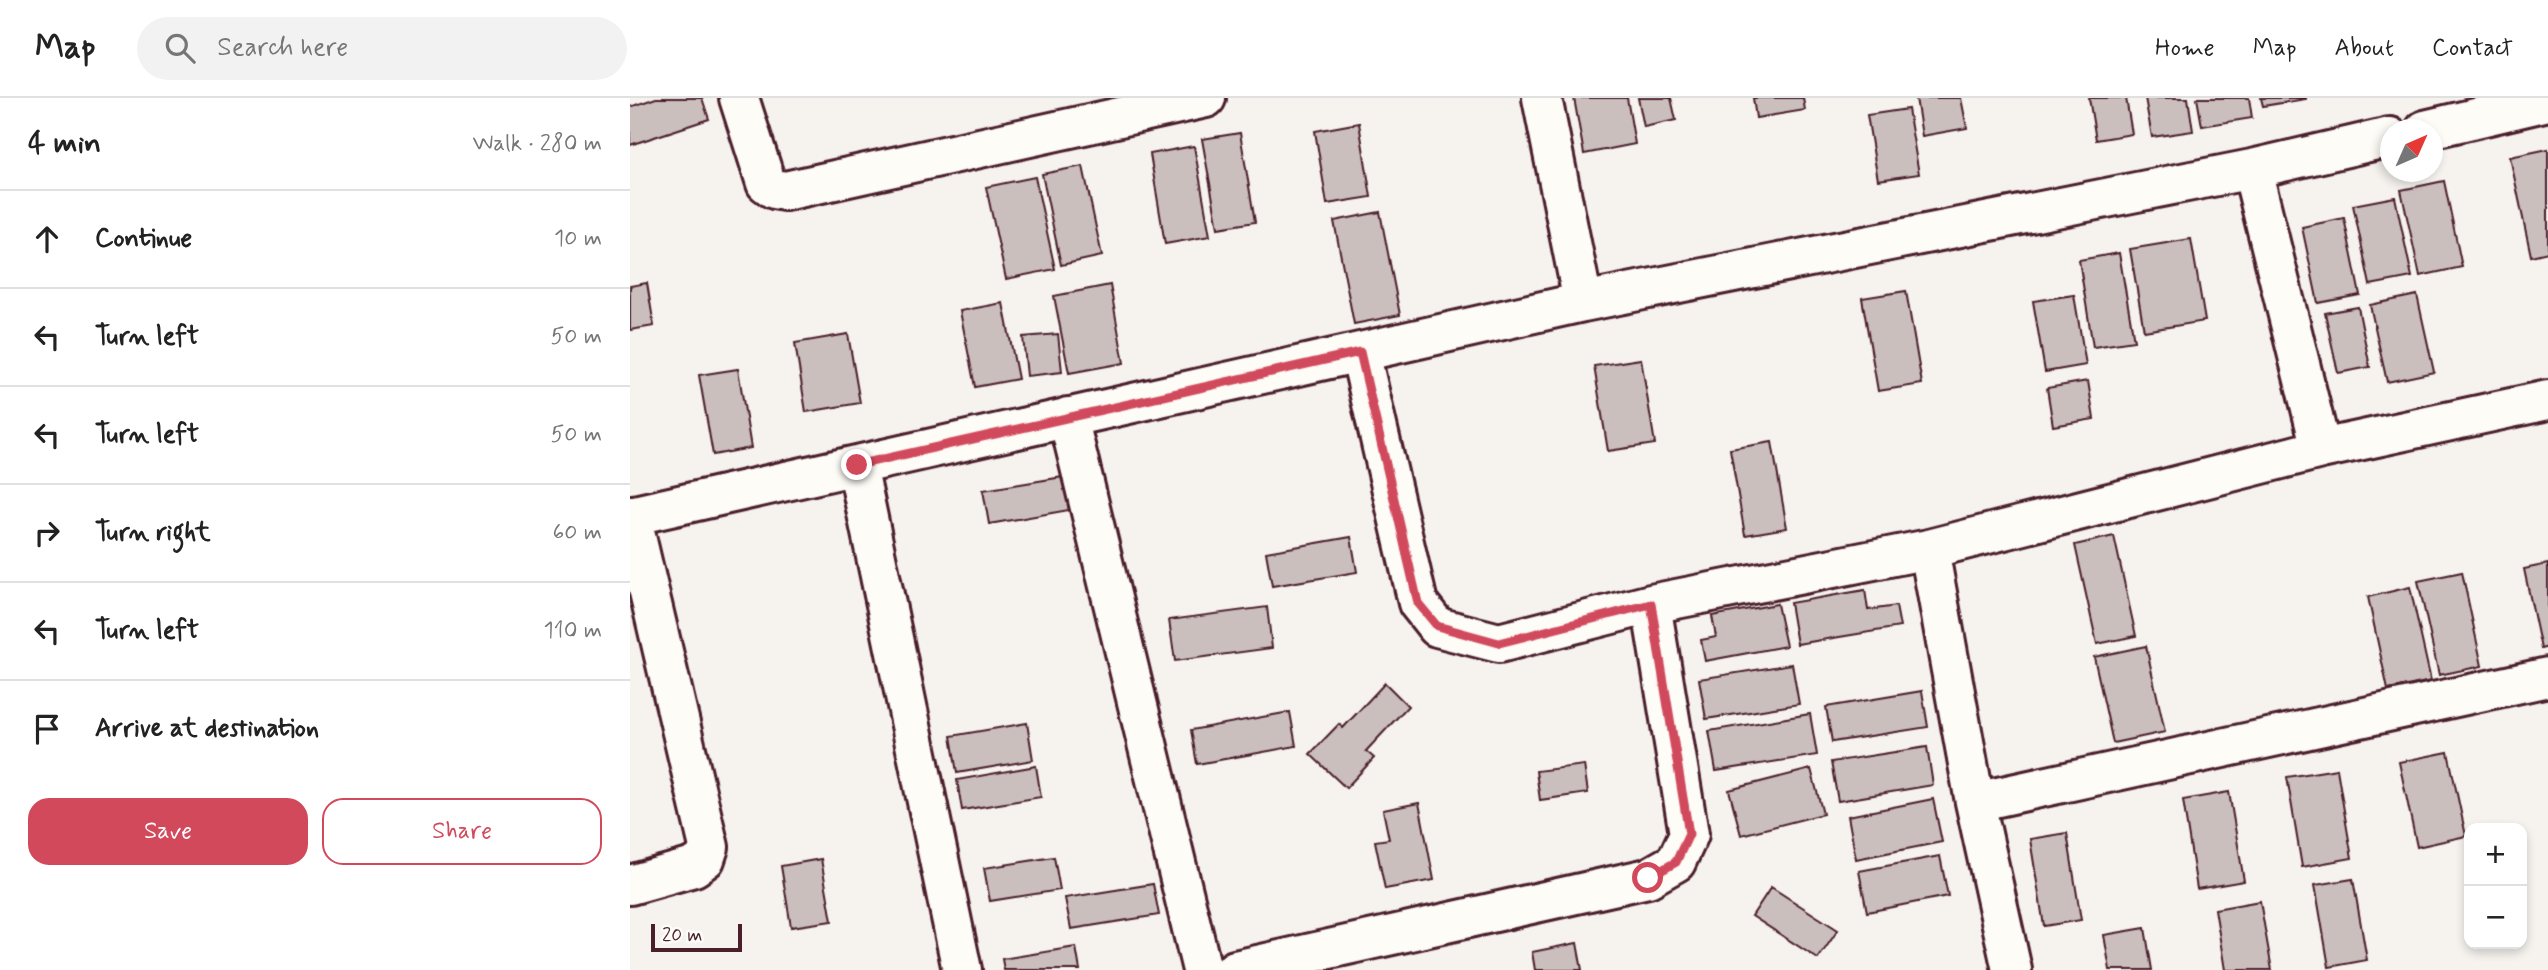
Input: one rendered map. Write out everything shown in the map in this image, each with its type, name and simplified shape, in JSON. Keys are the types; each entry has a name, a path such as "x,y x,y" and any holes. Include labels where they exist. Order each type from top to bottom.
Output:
{"street":[{"path":"739,98 766,183 774,189 785,191 1206,98"},
{"path":"1542,98 1583,302"},
{"path":"2443,126 2548,101"},
{"path":"630,885 694,867 705,859 709,847 631,515 1583,302 2252,169 2380,139"},
{"path":"2252,169 2321,449"},
{"path":"1360,352 1418,603 1437,626 1499,643 1651,604 1929,549 2321,449 2548,400"},
{"path":"1068,417 1202,970"},
{"path":"857,465 962,970"},
{"path":"1929,549 1975,802 2012,970"},
{"path":"1235,970 1648,878 1676,862 1689,834 1651,604"},
{"path":"1975,802 2548,677"}],"building":[{"path":"656,98 702,98 709,119 630,145 630,107"},
{"path":"1574,98 1627,98 1635,144 1584,154"},
{"path":"1638,98 1671,98 1676,120 1644,127"},
{"path":"1753,98 1803,98 1805,110 1756,118"},
{"path":"1916,98 1961,98 1967,128 1922,136"},
{"path":"2089,98 2126,98 2132,134 2096,140"},
{"path":"2145,98 2188,98 2193,131 2152,137"},
{"path":"2197,98 2249,98 2252,118 2202,126"},
{"path":"2261,98 2306,98 2306,99 2263,106"},
{"path":"1908,109 1919,174 1878,180 1867,115"},
{"path":"1359,123 1371,197 1327,204 1315,131"},
{"path":"1240,133 1255,222 1218,228 1202,139"},
{"path":"1194,146 1210,236 1165,244 1150,154"},
{"path":"2548,149 2548,252 2531,256 2510,157"},
{"path":"1083,166 1102,256 1061,265 1042,174"},
{"path":"1035,177 1055,269 1006,279 986,187"},
{"path":"2443,181 2462,267 2420,276 2401,190"},
{"path":"2395,197 2412,277 2370,285 2353,205"},
{"path":"1380,212 1400,315 1354,324 1334,221"},
{"path":"2344,218 2360,295 2318,303 2302,227"},
{"path":"2191,239 2205,321 2144,331 2130,249"},
{"path":"2119,253 2134,341 2093,347 2079,260"},
{"path":"647,283 654,326 630,330 630,286"},
{"path":"1110,285 1124,363 1069,373 1054,296"},
{"path":"1906,291 1922,384 1878,391 1862,298"},
{"path":"2074,295 2086,365 2045,372 2033,301"},
{"path":"2417,295 2434,372 2387,382 2370,305"},
{"path":"1003,303 1018,379 975,387 960,311"},
{"path":"2358,307 2370,367 2338,373 2325,313"},
{"path":"848,334 860,403 806,412 795,343"},
{"path":"1058,334 1062,372 1027,376 1023,337"},
{"path":"1641,359 1655,444 1608,451 1594,366"},
{"path":"738,369 751,448 713,455 699,375"},
{"path":"2088,381 2094,419 2053,426 2047,388"},
{"path":"1772,442 1787,528 1745,535 1730,449"},
{"path":"1063,477 1069,510 989,524 983,490"},
{"path":"2114,536 2136,636 2097,644 2075,545"},
{"path":"1351,537 1357,572 1272,586 1266,552"},
{"path":"2548,564 2548,647 2541,649 2524,569"},
{"path":"2462,572 2482,666 2439,675 2418,581"},
{"path":"2410,587 2431,681 2388,690 2368,597"},
{"path":"1865,590 1868,610 1896,606 1900,627 1797,644 1790,603"},
{"path":"1777,604 1786,646 1705,661 1701,640 1716,637 1712,616"},
{"path":"1267,607 1272,648 1175,661 1169,620"},
{"path":"2146,646 2165,732 2113,743 2094,657"},
{"path":"1792,664 1799,704 1706,719 1699,679"},
{"path":"1385,683 1408,706 1366,751 1374,758 1346,788 1310,754 1339,724 1343,728"},
{"path":"1922,691 1928,727 1832,742 1826,707"},
{"path":"1290,712 1296,746 1197,764 1191,730"},
{"path":"1810,714 1817,755 1716,771 1709,731"},
{"path":"1027,723 1033,760 957,773 951,736"},
{"path":"1927,747 1933,785 1838,801 1831,762"},
{"path":"2448,752 2464,836 2417,847 2399,762"},
{"path":"1584,765 1588,793 1540,800 1536,771"},
{"path":"1036,766 1041,797 962,810 957,780"},
{"path":"1811,769 1823,814 1741,835 1729,790"},
{"path":"2337,769 2352,858 2302,867 2287,777"},
{"path":"2229,792 2244,881 2197,889 2183,800"},
{"path":"1933,799 1942,842 1856,859 1848,816"},
{"path":"1419,803 1434,880 1385,889 1375,841 1389,839 1383,810"},
{"path":"2067,833 2081,920 2044,926 2030,839"},
{"path":"1940,856 1948,896 1867,912 1859,871"},
{"path":"1054,857 1060,890 990,901 984,868"},
{"path":"821,859 832,921 791,927 781,866"},
{"path":"2353,879 2367,960 2329,967 2315,885"},
{"path":"1153,884 1159,915 1071,929 1065,898"},
{"path":"1771,887 1838,930 1818,959 1752,916"},
{"path":"2260,901 2272,970 2225,970 2215,909"},
{"path":"2145,928 2152,970 2110,970 2104,935"},
{"path":"1577,943 1582,970 1535,970 1532,952"},
{"path":"1076,947 1080,970 1004,970 1002,959"}],"route":[{"path":"857,465 1360,352 1418,603 1437,626 1499,643 1651,604 1689,834 1676,862 1648,878"}]}
